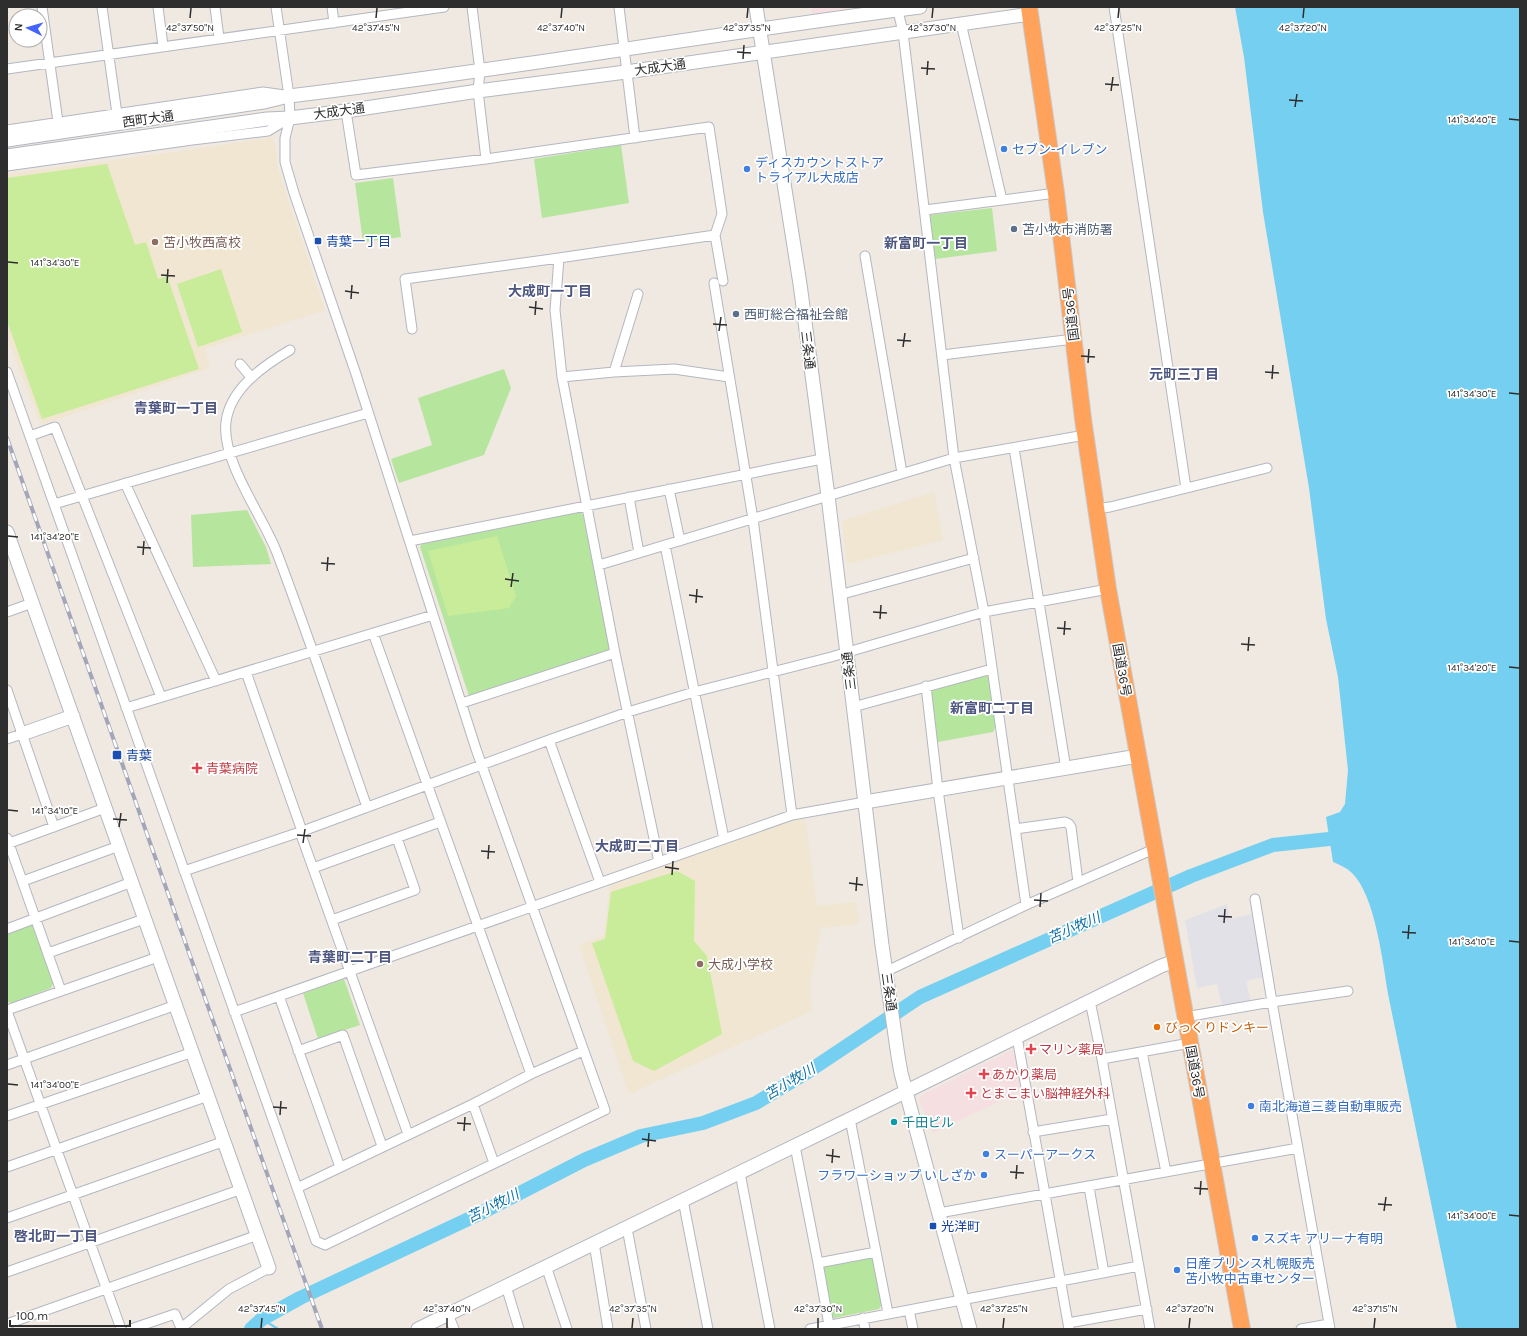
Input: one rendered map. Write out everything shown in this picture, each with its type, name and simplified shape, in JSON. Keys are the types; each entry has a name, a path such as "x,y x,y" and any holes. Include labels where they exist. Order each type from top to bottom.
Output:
{"highway":[{"name":"国道36号","path":"1029,10 1056,192 1095,509 1108,589 1242,1329"}],"street":[{"path":"42,7 58,122"},
{"path":"102,7 117,114"},
{"path":"158,7 163,46"},
{"path":"215,7 219,38"},
{"path":"7,372 316,1241 325,1244 604,1110 481,764 410,541 285,162 285,138 290,118 289,96 276,7"},
{"path":"332,7 334,23"},
{"path":"7,69 444,7"},
{"path":"472,7 480,70 478,91 486,159"},
{"path":"619,7 635,138"},
{"name":"三条通","path":"756,7 762,52 798,268 898,1056 970,1329"},
{"name":"大成大通","path":"289,96 624,50 759,28 898,8 920,7"},
{"path":"1114,7 1186,488"},
{"path":"898,8 903,32 954,458 984,612 1026,905"},
{"name":"大成大通","path":"290,118 903,32 1029,10"},
{"path":"961,23 1002,200"},
{"path":"7,130 263,92 289,96"},
{"name":"西町大通","path":"12,140 264,102 289,96"},
{"path":"346,111 356,175 486,159 709,127 722,214 715,235 718,282 729,377 753,519 792,815"},
{"path":"7,166 268,131 290,118"},
{"name":"西町大通","path":"13,155 267,119 290,118"},
{"path":"925,210 1056,192"},
{"path":"412,329 405,279 715,235"},
{"path":"865,256 902,473"},
{"path":"559,258 555,310 562,377 615,653 658,862"},
{"path":"614,372 638,294"},
{"path":"942,355 1074,339"},
{"path":"290,350 272,360 251,377 234,400 226,423 229,453 276,552 368,807"},
{"path":"240,364 251,377"},
{"path":"562,377 614,372 674,369 729,377"},
{"path":"54,504 368,413"},
{"path":"30,436 55,427 161,697"},
{"path":"599,565 954,458 1085,435"},
{"path":"1014,448 1066,769"},
{"path":"410,541 822,459"},
{"path":"1095,509 1110,507 1268,468"},
{"path":"125,483 216,681"},
{"path":"669,489 680,541"},
{"path":"629,497 639,553"},
{"path":"7,532 269,1268 229,1289 181,1328 175,1314 131,1329"},
{"path":"665,545 724,839"},
{"path":"839,595 974,558"},
{"path":"184,871 301,832 481,764 628,712 694,692 847,652 984,612 1108,589"},
{"path":"7,612 32,603"},
{"path":"126,708 433,615"},
{"path":"373,633 531,1074"},
{"path":"462,703 615,653"},
{"path":"854,708 926,686 992,669"},
{"path":"246,672 313,868 408,1134"},
{"path":"926,686 938,790 959,938"},
{"path":"7,690 54,827"},
{"path":"7,739 73,716"},
{"path":"549,740 600,882"},
{"path":"234,1012 792,815 1138,756"},
{"path":"61,991 8,842 105,808"},
{"path":"313,868 440,822"},
{"path":"1015,829 1065,822 1069,824 1071,827 1078,882"},
{"path":"332,920 415,890 397,838"},
{"path":"23,881 119,846"},
{"path":"887,971 1078,882 1156,853"},
{"path":"7,929 132,882"},
{"path":"1255,899 1329,1326 1301,1329"},
{"path":"48,953 144,919"},
{"path":"121,1329 7,1010 158,957"},
{"path":"418,1329 1161,966 1175,961"},
{"path":"1185,1017 1348,991"},
{"path":"279,996 340,1167"},
{"path":"1090,1001 1102,1059 1150,1329"},
{"path":"7,1066 176,1005"},
{"path":"298,1051 343,1035 382,1146"},
{"path":"1017,1037 1069,1326 1147,1309"},
{"path":"1102,1059 1190,1043"},
{"path":"297,1188 531,1074 583,1051"},
{"path":"7,1116 193,1052"},
{"path":"1142,1052 1166,1172"},
{"path":"7,1167 208,1096"},
{"path":"472,1104 494,1163"},
{"path":"850,1119 888,1313"},
{"path":"1033,1132 1112,1119"},
{"path":"7,1218 225,1141"},
{"path":"795,1146 829,1325"},
{"path":"939,1213 1298,1148"},
{"path":"740,1173 770,1329"},
{"path":"1089,1187 1104,1273"},
{"path":"7,1272 242,1189"},
{"path":"683,1200 708,1329"},
{"path":"627,1228 646,1329"},
{"path":"7,1324 258,1235"},
{"path":"594,1243 608,1329"},
{"path":"818,1263 876,1252"},
{"path":"546,1266 567,1329"},
{"path":"810,1329 1139,1266"},
{"path":"506,1286 519,1329"},
{"path":"909,1310 913,1329"},
{"path":"448,1314 454,1329"},
{"path":"863,1318 865,1329"}],"shaded area":[{"path":"811,7 862,7 812,15"},
{"name":"苫小牧西高校","path":"272,137 275,145 278,169 325,310 205,349 210,368 41,425 7,338 7,174 196,149"},
{"path":"934,492 943,540 847,564 842,521"},
{"name":"大成小学校","path":"805,818 817,906 856,902 859,924 821,928 810,984 812,1011 629,1094 579,945 604,935 610,884 793,819"},
{"path":"1227,904 1230,919 1252,914 1264,977 1246,981 1251,1002 1222,1006 1217,984 1197,988 1185,920"},
{"name":"とまこまい脳神経外科","path":"1012,1050 1014,1051 1021,1091 933,1133 919,1100 922,1095"}],"green space":[{"path":"621,145 629,203 542,218 534,159"},
{"path":"107,164 135,245 146,242 158,279 167,276 199,369 42,419 7,321 7,178"},
{"path":"393,178 401,237 363,242 355,183"},
{"path":"992,208 997,251 935,259 930,215"},
{"path":"221,269 242,332 198,347 177,284"},
{"path":"504,369 511,388 484,455 399,483 391,459 432,445 418,398"},
{"path":"247,510 266,547 271,564 193,567 191,515"},
{"path":"579,511 583,515 610,648 609,651 469,696 420,547 422,543"},
{"path":"497,536 516,596 509,608 448,616 428,551"},
{"path":"985,674 989,676 996,726 993,732 938,742 936,741 930,693 931,690"},
{"path":"677,871 695,881 694,941 707,956 722,1034 654,1071 633,1061 592,943 605,939 611,892"},
{"path":"32,924 53,983 51,988 13,1003 8,1002 7,934"},
{"path":"344,979 360,1025 318,1039 303,993"},
{"path":"873,1256 882,1304 879,1309 834,1318 832,1317 823,1265"}],"water":[{"path":"1235,7 1520,7 1520,1329 1457,1329 1388,994 1377,930 1367,897 1360,883 1350,871 1333,862 1326,817 1340,812 1345,804 1348,770 1338,677 1326,619 1309,488 1263,212 1244,57"}],"waterway":[{"name":"苫小牧川","path":"251,1329 262,1319 300,1298 477,1215 584,1160 641,1136 703,1123 756,1103 806,1073 920,997 1191,876 1273,845 1329,839"},
{"path":"262,1319 278,1329"}],"railway":[{"path":"7,438 322,1329"}],"place":[{"name":"セブン-イレブン","path":"1004,149"},
{"name":"ディスカウントストア トライアル大成店","path":"747,169"},
{"name":"苫小牧市消防署","path":"1014,229"},
{"name":"青葉一丁目","path":"318,241"},
{"name":"苫小牧西高校","path":"155,242"},
{"name":"西町総合福祉会館","path":"736,314"},
{"name":"青葉","path":"117,755"},
{"name":"青葉病院","path":"197,768"},
{"name":"大成小学校","path":"700,964"},
{"name":"びっくりドンキー","path":"1157,1027"},
{"name":"マリン薬局","path":"1031,1049"},
{"name":"あかり薬局","path":"984,1074"},
{"name":"とまこまい脳神経外科","path":"971,1093"},
{"name":"南北海道三菱自動車販売","path":"1251,1106"},
{"name":"千田ビル","path":"894,1122"},
{"name":"スーパーアークス","path":"986,1154"},
{"name":"フラワーショップ いしざか","path":"984,1175"},
{"name":"光洋町","path":"933,1226"},
{"name":"スズキ アリーナ有明","path":"1255,1238"},
{"name":"日産プリンス札幌販売 苫小牧中古車センター","path":"1177,1270"}],"district":[{"name":"新富町一丁目","path":"926,243"},
{"name":"大成町一丁目","path":"550,291"},
{"name":"元町三丁目","path":"1184,374"},
{"name":"青葉町一丁目","path":"176,408"},
{"name":"新富町二丁目","path":"992,708"},
{"name":"大成町二丁目","path":"637,846"},
{"name":"青葉町二丁目","path":"350,957"},
{"name":"啓北町一丁目","path":"56,1236"}]}
